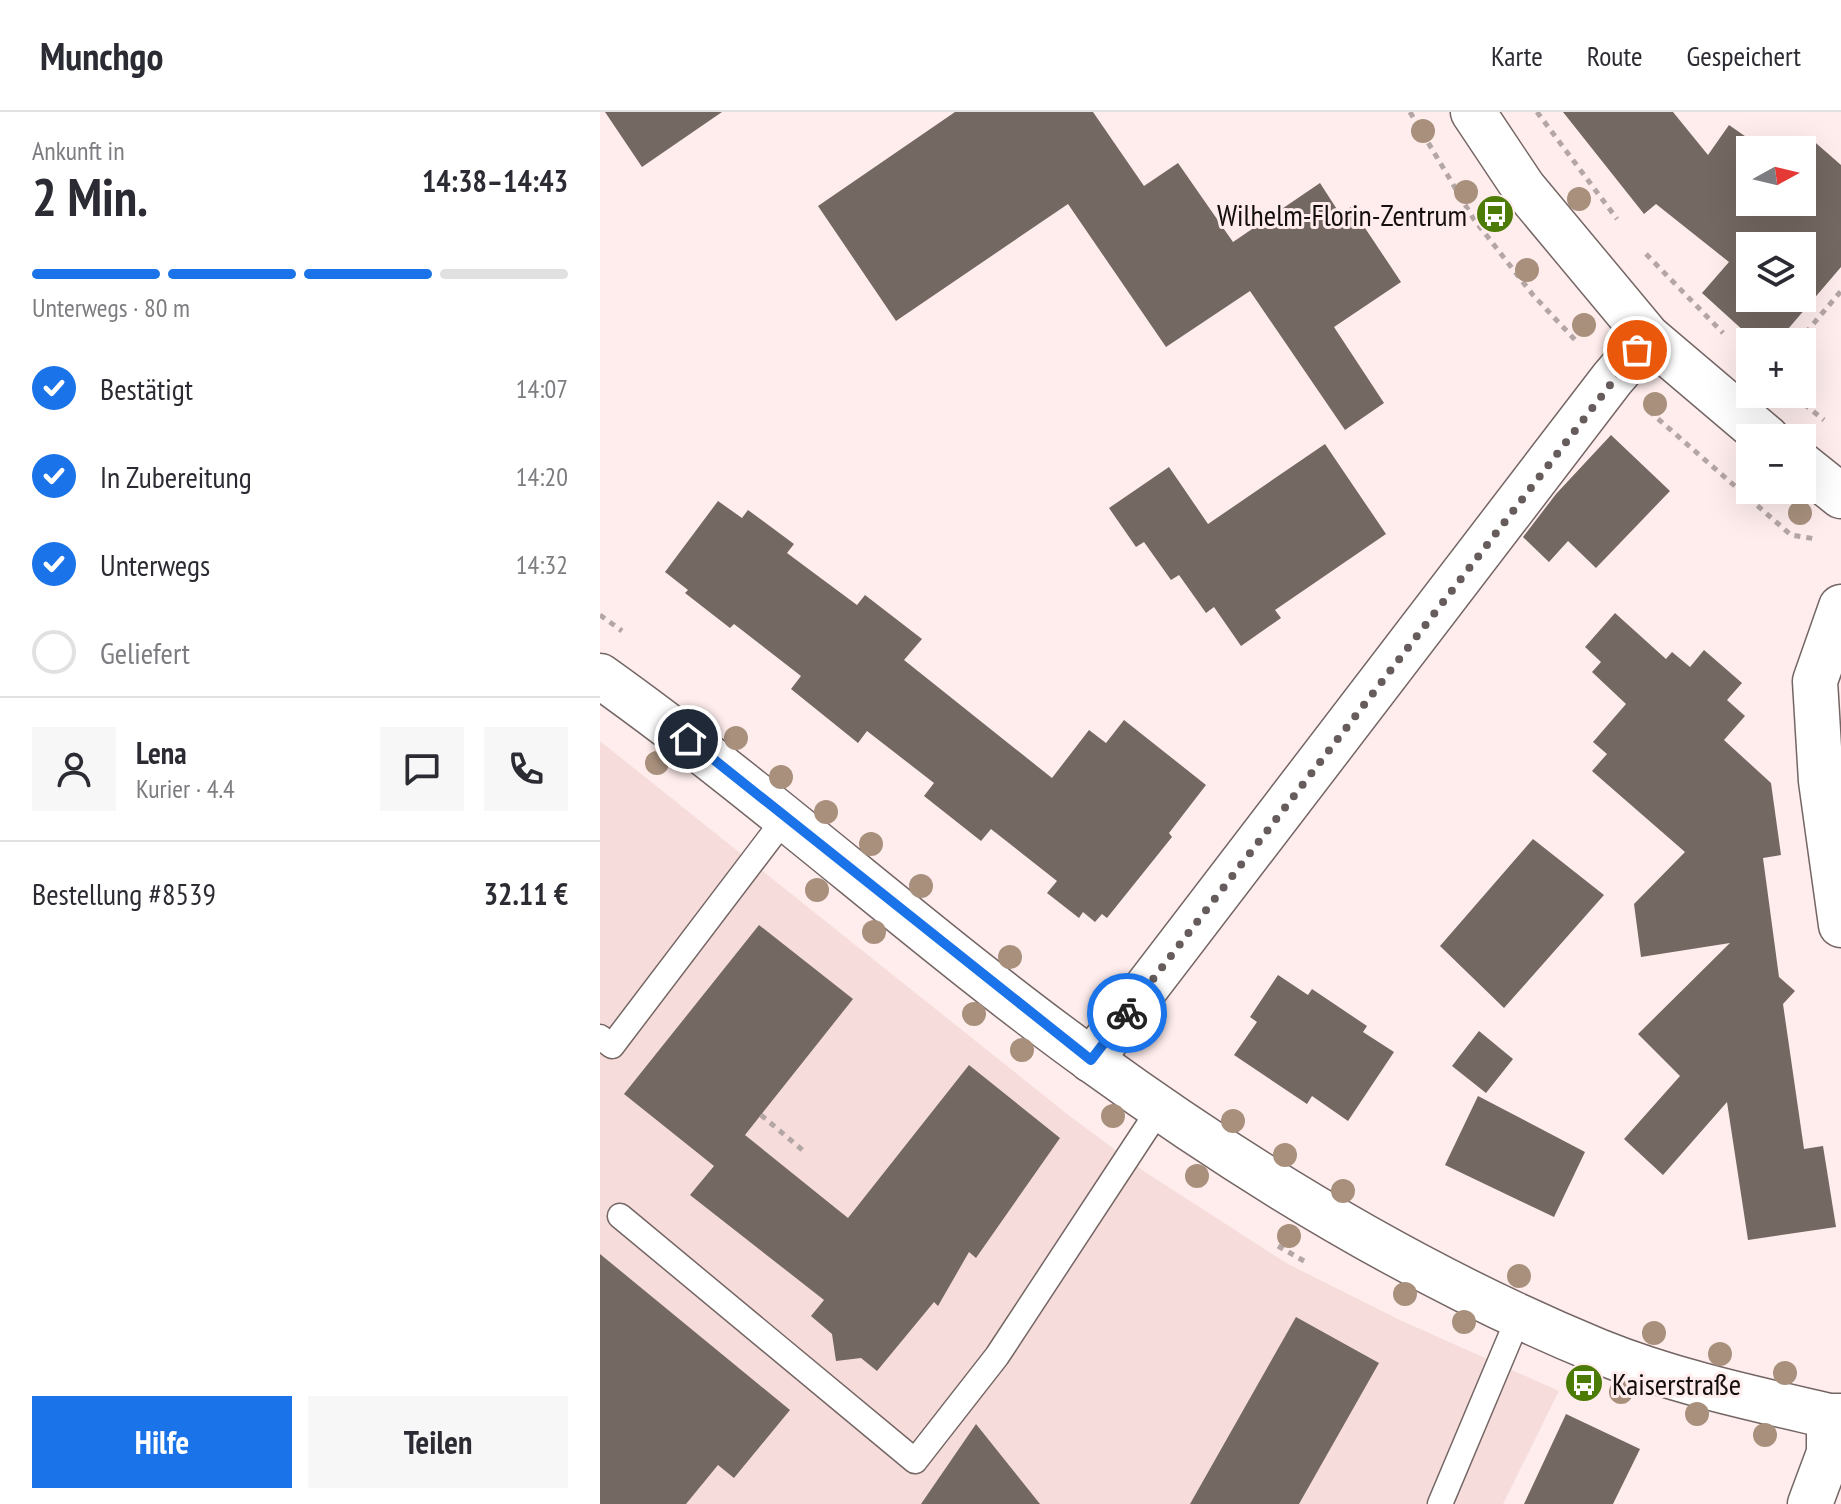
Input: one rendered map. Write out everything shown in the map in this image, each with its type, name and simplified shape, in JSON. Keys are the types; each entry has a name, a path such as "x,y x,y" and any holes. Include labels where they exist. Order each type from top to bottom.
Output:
{"street":[{"path":"1473,112 1523,187 1648,337 1751,424"},
{"path":"1091,1060 1612,379 1648,337"},
{"path":"1816,476 1841,496"},
{"path":"1841,607 1815,681 1821,781 1841,925"},
{"path":"605,690 688,739 1091,1060 1160,1108 1407,1263 1599,1351 1699,1385 1835,1416 1829,1453 1810,1504"}],"lane":[{"path":"600,1037 612,1046 786,817"},
{"path":"620,1216 915,1461 997,1356 1160,1108"},
{"path":"1440,1504 1520,1314"}],"path":[{"path":"1537,112 1627,232"},
{"path":"1636,244 1727,337"},
{"path":"1810,328 1841,291"},
{"path":"1810,408 1831,425"},
{"path":"761,1115 806,1153"}],"shaded area":[{"path":"600,741 1067,1114 1145,1172 1288,1264 1400,1320 1559,1391 1503,1504 600,1504"}],"building":[{"path":"605,112 722,112 642,167"},
{"path":"955,112 1093,112 1144,186 1178,163 1233,242 1320,183 1340,214 1351,207 1401,282 1334,327 1384,403 1345,430 1250,291 1166,347 1068,204 896,321 818,206"},
{"path":"1563,112 1673,112 1708,155 1729,125 1745,136 1736,136 1736,216 1816,216 1816,143 1841,165 1841,267 1816,296 1816,232 1736,232 1736,312 1803,312 1789,328 1741,328 1702,293 1729,262 1656,204 1644,214"},
{"path":"1611,435 1670,491 1596,568 1568,541 1549,562 1523,537 1556,494"},
{"path":"1325,444 1386,534 1275,610 1281,618 1241,646 1214,607 1206,613 1179,575 1171,580 1144,542 1136,547 1109,508 1169,467 1208,524"},
{"path":"718,501 742,518 748,510 794,544 787,553 857,605 865,595 922,639 904,660 1052,778 1089,730 1106,743 1124,720 1206,785 1169,833 1172,837 1107,918 1102,914 1095,922 1083,912 1079,918 1047,893 1057,881 991,829 981,841 924,796 934,783 867,731 858,743 791,689 801,676 734,624 730,628 685,593 688,590 665,572"},
{"path":"1615,613 1666,659 1672,652 1690,667 1704,650 1742,683 1727,700 1745,716 1724,740 1771,783 1781,855 1763,858 1779,977 1795,991 1783,1004 1804,1149 1823,1146 1836,1227 1748,1240 1727,1102 1663,1175 1624,1139 1680,1076 1638,1034 1730,943 1641,957 1634,904 1685,852 1592,771 1607,754 1593,742 1626,704 1592,672 1601,662 1585,647"},
{"path":"1533,839 1604,895 1504,1008 1440,946"},
{"path":"759,925 853,999 745,1135 848,1218 969,1065 1060,1138 976,1258 969,1252 938,1306 934,1302 877,1371 861,1358 836,1361 832,1334 811,1316 824,1300 690,1195 714,1166 624,1094"},
{"path":"1278,975 1308,995 1312,989 1367,1026 1363,1032 1394,1052 1348,1121 1312,1096 1307,1104 1234,1055 1257,1022 1250,1017"},
{"path":"1479,1031 1513,1059 1486,1093 1452,1066"},
{"path":"1478,1096 1585,1152 1554,1217 1445,1165"},
{"path":"600,1254 790,1410 734,1478 718,1465 686,1504 600,1504"},
{"path":"1296,1317 1379,1363 1299,1504 1190,1504"},
{"path":"1566,1414 1640,1449 1613,1504 1524,1504"},
{"path":"976,1424 1040,1504 921,1504"}],"way so far":[{"path":"1127,1013 1637,350"}],"place":[{"name":"Wilhelm-Florin-Zentrum","path":"1495,214"},
{"name":"Kaiserstraße","path":"1584,1383"}],"route":[{"path":"688,739 1091,1060 1127,1013"}]}
